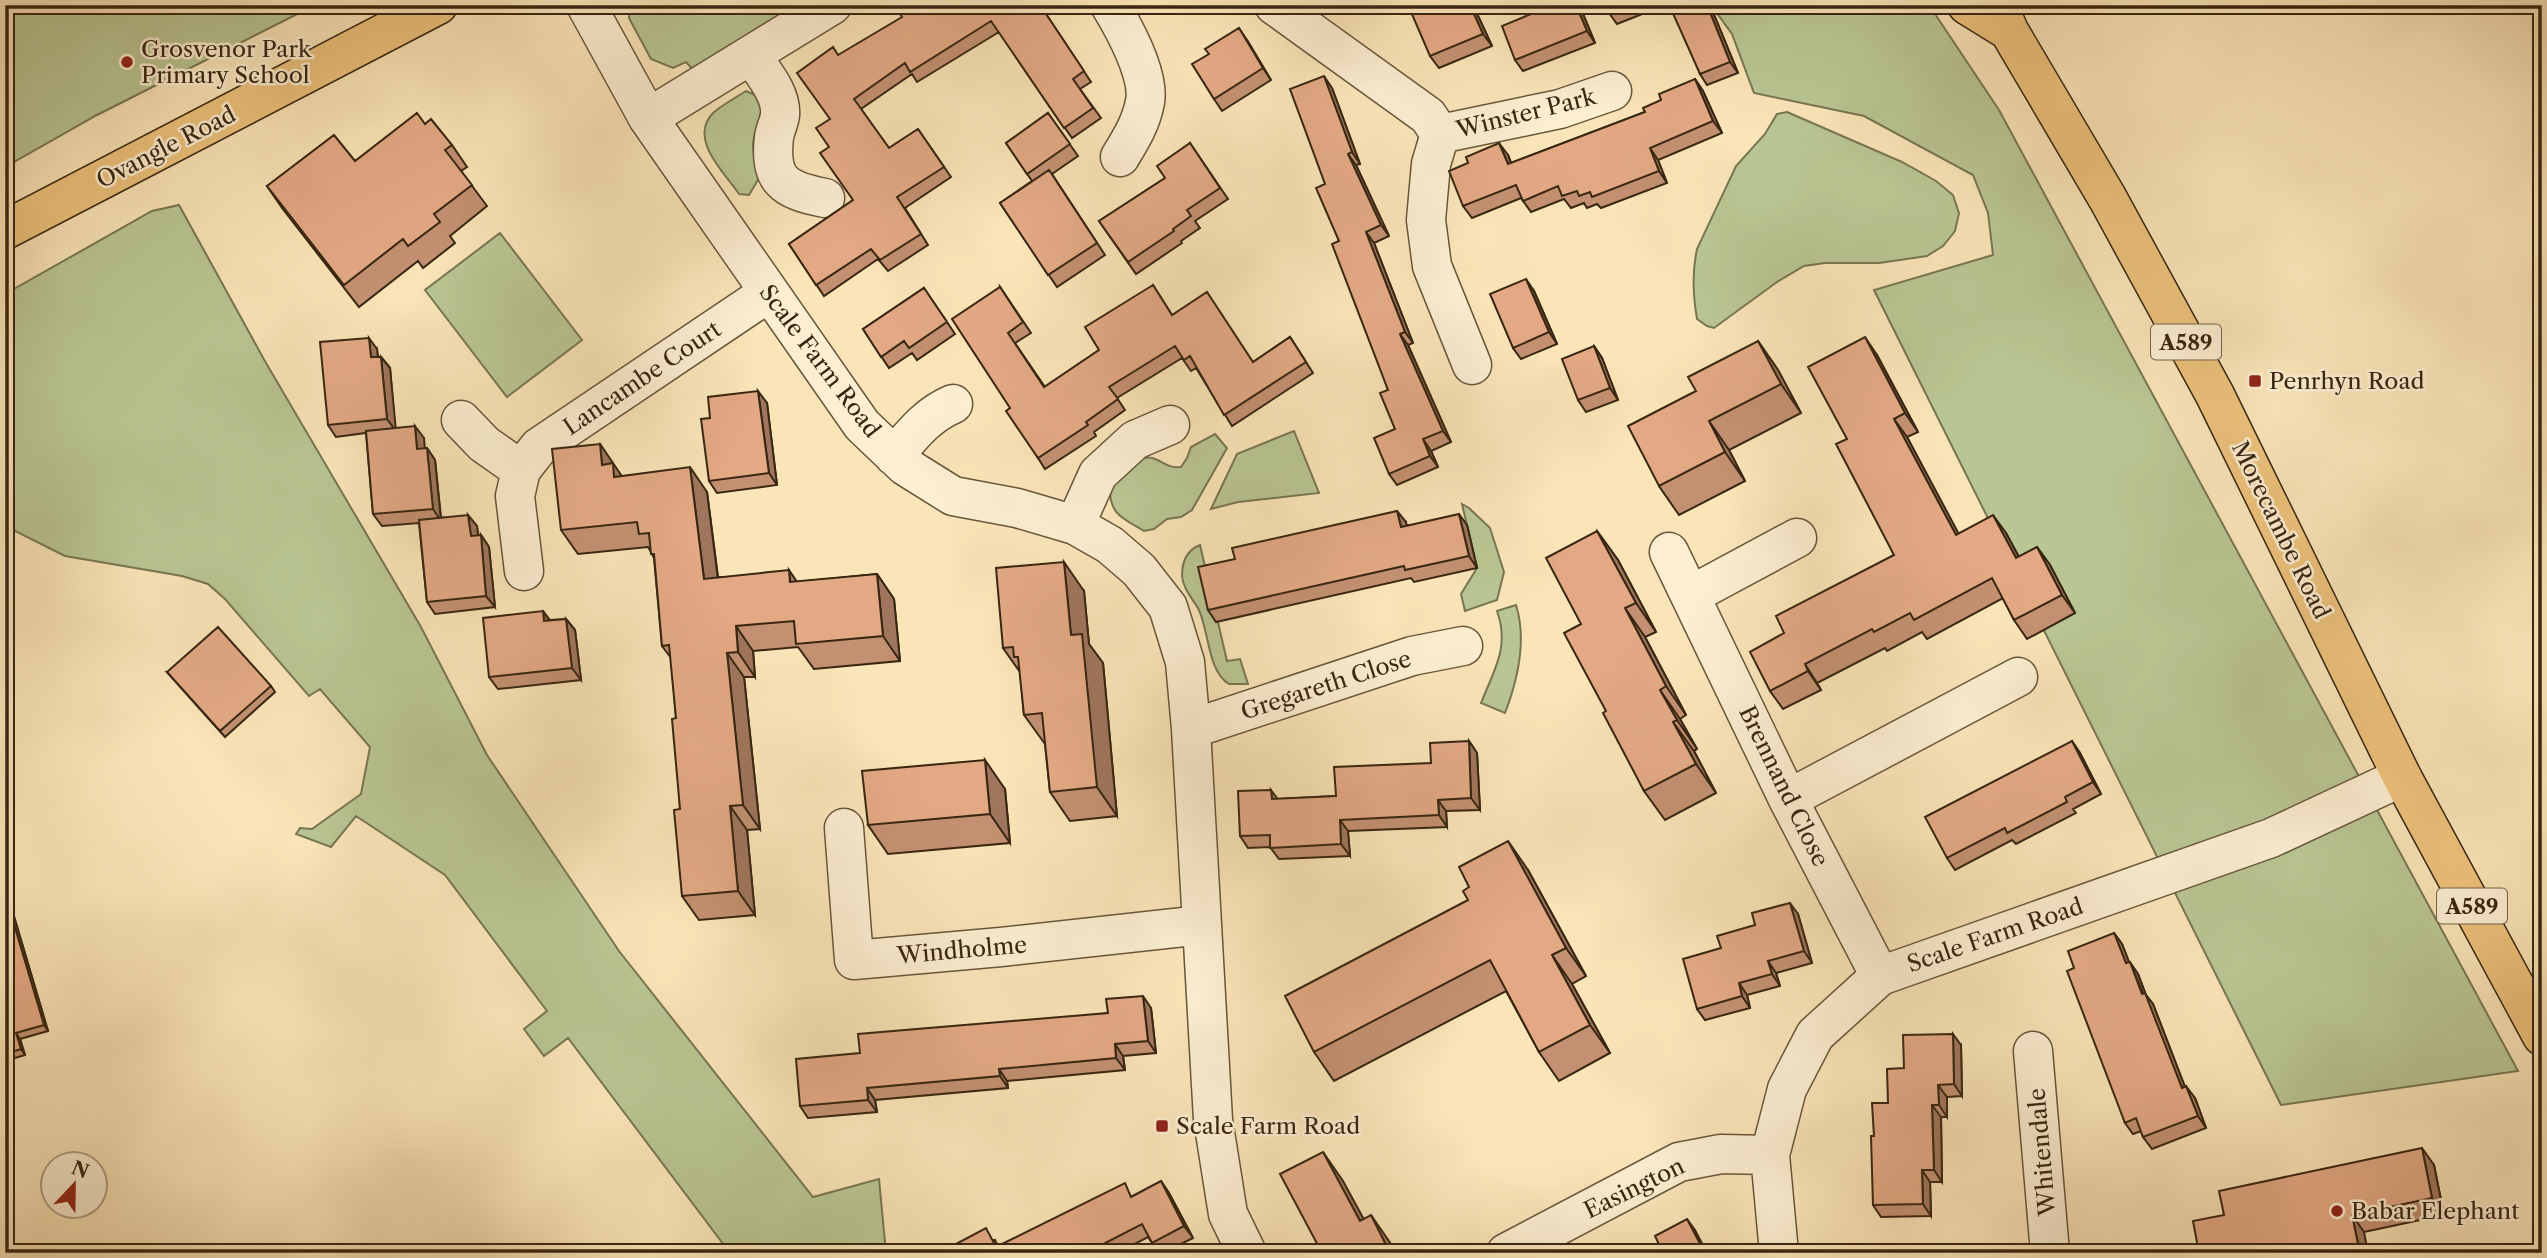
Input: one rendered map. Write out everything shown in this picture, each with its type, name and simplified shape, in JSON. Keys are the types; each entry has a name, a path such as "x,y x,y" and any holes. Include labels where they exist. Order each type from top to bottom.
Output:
{"main road":[{"name":"Ovangle Road","path":"5,230 438,5"},
{"name":"Morecambe Road","path":"1967,5 2003,18 2108,199 2215,395 2402,778 2542,1036"}],"street":[{"name":"Scale Farm Road","path":"586,5 648,118 862,425 894,456 953,496 1017,508 1075,525 1110,545 1139,570 1168,607 1185,662 1191,729 1213,1120 1228,1214 1247,1253"},
{"path":"648,118 832,5"},
{"path":"1110,5 1124,27 1139,63 1146,98 1139,126 1120,157"},
{"name":"Winster Park","path":"1294,11 1428,116 1440,134"},
{"path":"752,56 776,94 780,114 772,159 779,179 800,193 825,198"},
{"name":"Winster Park","path":"1440,134 1560,109 1612,91"},
{"name":"Winster Park","path":"1440,134 1431,164 1426,220 1432,266 1472,365"},
{"name":"Lancambe Court","path":"521,470 539,447 768,293"},
{"path":"894,456 920,424 936,411 953,404"},
{"path":"461,420 484,444 521,470 515,496 524,570"},
{"path":"1075,525 1098,474 1135,439 1170,425"},
{"path":"1691,595 1797,538"},
{"name":"Brennand Close","path":"1669,552 1788,799 1880,976"},
{"name":"Gregareth Close","path":"1191,729 1412,656 1463,646"},
{"path":"1788,799 2018,677"},
{"name":"Scale Farm Road","path":"1779,1253 1770,1155 1787,1089 1815,1035 1880,976 2271,838 2402,778"},
{"name":"Windholme","path":"844,828 854,960 1202,925"},
{"name":"Whitendale","path":"2033,1051 2050,1253"},
{"name":"Easington","path":"1506,1253 1679,1162 1721,1154 1770,1155"}],"green space":[{"name":"Grosvenor Park Primary School","path":"5,5 315,5 97,115 5,167"},
{"path":"630,5 797,5 694,71 686,62 673,68 651,59 629,18"},
{"path":"1711,5 1929,5 1999,110 2518,1071 2281,1105 1874,290 1993,255 1988,213 1973,175 1864,116 1754,93 1732,34"},
{"path":"746,91 762,101 763,108 753,144 759,178 749,195 739,194 718,166 706,144 704,134 706,123 713,113"},
{"path":"1787,112 1902,162 1936,181 1953,195 1959,213 1955,231 1943,246 1927,256 1879,263 1825,263 1804,266 1777,282 1714,328 1707,326 1697,319 1694,275 1697,249 1736,166 1765,134 1777,114"},
{"path":"179,205 266,363 421,627 487,755 619,951 813,1197 879,1179 886,1253 730,1253 568,1038 544,1056 524,1029 547,1011 445,875 356,816 331,847 296,834 300,828 312,829 361,794 370,747 320,689 309,696 225,599 208,584 182,576 65,556 5,526 5,294 152,211"},
{"path":"500,233 582,340 507,397 425,290"},
{"path":"1294,431 1319,493 1238,502 1211,509 1237,454"},
{"path":"1215,434 1227,448 1192,510 1181,517 1167,519 1154,529 1144,531 1119,515 1112,504 1110,487 1130,466 1149,457 1170,466 1181,467 1191,447"},
{"path":"1462,504 1490,528 1504,572 1497,600 1465,611 1461,594 1477,568"},
{"path":"1200,545 1227,661 1240,659 1248,684 1229,684 1222,678 1213,661 1199,610 1184,585 1184,561 1192,550"},
{"path":"1516,605 1521,632 1520,659 1505,713 1481,703 1501,647 1501,624 1497,611"}],"building":[{"path":"906,5 1040,5 1084,71 1073,79 1093,108 1064,128 991,21 910,72 905,63 854,99 889,148 918,129 944,167 897,197 921,234 880,260 871,249 816,285 789,244 853,200 820,153 829,147 816,128 830,119 797,73 833,47 838,55 902,17 898,11"},
{"path":"1408,5 1470,5 1483,34 1430,56"},
{"path":"1553,5 1576,5 1587,31 1515,60 1502,26"},
{"path":"1606,5 1627,5 1609,13"},
{"path":"1679,5 1707,5 1730,62 1700,74 1671,9"},
{"path":"1239,28 1263,68 1214,99 1192,64 1209,54 1205,49"},
{"path":"1324,76 1352,152 1348,154 1381,225 1366,232 1405,332 1400,334 1443,431 1423,439 1430,456 1389,474 1374,438 1395,429 1380,393 1388,390 1332,244 1339,241 1316,188 1325,184 1290,89"},
{"path":"1695,79 1713,121 1650,148 1659,171 1592,197 1590,192 1579,196 1577,191 1562,196 1558,186 1523,201 1516,185 1463,206 1449,171 1468,163 1466,157 1499,143 1508,164 1645,112 1643,108 1661,100 1659,94"},
{"path":"417,113 425,124 431,119 452,145 445,150 472,185 434,214 440,222 408,246 403,239 344,285 267,186 334,135 355,161"},
{"path":"1048,113 1070,144 1027,174 1006,143"},
{"path":"1190,143 1220,188 1187,210 1191,216 1173,229 1174,231 1128,262 1099,221 1165,178 1157,166"},
{"path":"1049,170 1097,243 1048,275 1000,203"},
{"path":"1526,279 1549,332 1513,348 1490,294"},
{"path":"1153,285 1172,315 1207,292 1253,362 1290,337 1306,362 1224,415 1190,356 1184,360 1175,346 1109,387 1118,399 1086,422 1088,425 1038,458 1006,411 1010,408 952,319 1000,287 1023,322 1008,333 1044,387 1099,350 1085,327"},
{"path":"924,288 947,322 909,348 904,341 881,357 863,329"},
{"path":"1865,337 1905,413 1894,419 1956,535 1993,515 2016,558 2037,547 2062,595 2014,620 1992,578 1914,620 1910,613 1874,632 1872,629 1805,664 1808,671 1770,691 1750,652 1784,633 1776,616 1894,555 1836,444 1847,439 1808,367"},
{"path":"369,338 371,357 381,357 387,419 328,425 320,342"},
{"path":"1758,341 1781,384 1709,421 1725,452 1659,486 1628,426 1696,391 1688,377"},
{"path":"1594,346 1610,388 1578,400 1562,359"},
{"path":"758,391 769,473 709,481 701,419 710,418 708,397"},
{"path":"415,426 417,449 427,448 433,509 373,514 366,431"},
{"path":"600,444 602,465 613,463 614,477 690,467 704,579 789,570 790,582 877,574 883,636 796,644 794,621 736,626 738,652 727,653 743,805 730,806 738,891 682,896 674,810 680,809 672,719 676,718 669,645 662,646 654,554 651,554 649,533 639,534 637,522 561,530 552,449"},
{"path":"1397,511 1401,527 1459,514 1469,556 1405,570 1404,566 1208,610 1198,567 1235,559 1232,548"},
{"path":"468,515 471,536 481,535 486,596 427,602 419,520"},
{"path":"1597,531 1636,603 1625,608 1666,686 1660,690 1677,720 1673,722 1696,764 1644,791 1603,713 1606,711 1564,633 1581,624 1546,558"},
{"path":"1064,562 1071,635 1082,634 1097,787 1050,792 1042,713 1024,715 1018,657 1014,657 1013,647 1003,648 996,568"},
{"path":"543,611 544,621 566,619 572,668 489,677 483,618"},
{"path":"218,627 271,686 220,731 167,672"},
{"path":"1469,741 1471,798 1438,800 1439,815 1340,820 1341,844 1270,848 1270,835 1240,836 1238,791 1271,790 1272,799 1336,796 1334,767 1431,763 1430,743"},
{"path":"2072,741 2093,782 2065,797 2067,802 2007,833 2005,828 1947,858 1925,817"},
{"path":"985,760 990,814 868,825 862,771"},
{"path":"1508,841 1566,948 1552,955 1590,1025 1539,1052 1490,960 1314,1052 1285,996 1468,900 1463,891 1469,887 1459,867"},
{"path":"5,894 44,1025 16,1033 21,1049 5,1054"},
{"path":"1790,903 1804,951 1768,961 1772,974 1739,983 1742,996 1697,1009 1683,959 1721,948 1717,936 1755,925 1752,913"},
{"path":"2114,933 2126,963 2130,962 2142,994 2145,993 2182,1088 2186,1086 2198,1116 2143,1137 2136,1118 2125,1123 2067,971 2074,968 2068,951"},
{"path":"1143,996 1148,1041 1115,1044 1116,1058 999,1069 1000,1076 867,1088 868,1100 800,1106 796,1059 860,1053 858,1034 1108,1013 1106,999"},
{"path":"1953,1034 1954,1084 1938,1085 1939,1105 1932,1105 1934,1170 1922,1170 1923,1204 1873,1205 1872,1103 1888,1103 1887,1069 1904,1068 1903,1035"},
{"name":"Babar Elephant","path":"2422,1148 2432,1198 2352,1215 2360,1253 2199,1253 2193,1221 2224,1215 2219,1191"},
{"path":"1323,1152 1360,1221 1371,1215 1390,1253 1322,1253 1280,1174"},
{"path":"1161,1181 1184,1226 1152,1243 1142,1224 1086,1253 939,1253 986,1228 996,1247 1125,1183 1131,1197"},
{"path":"1687,1219 1705,1253 1663,1253 1655,1236"}],"place":[{"name":"Grosvenor Park Primary School","path":"127,62"},
{"name":"Penrhyn Road","path":"2255,381"},
{"name":"Scale Farm Road","path":"1162,1126"},
{"name":"Babar Elephant","path":"2337,1211"}]}
